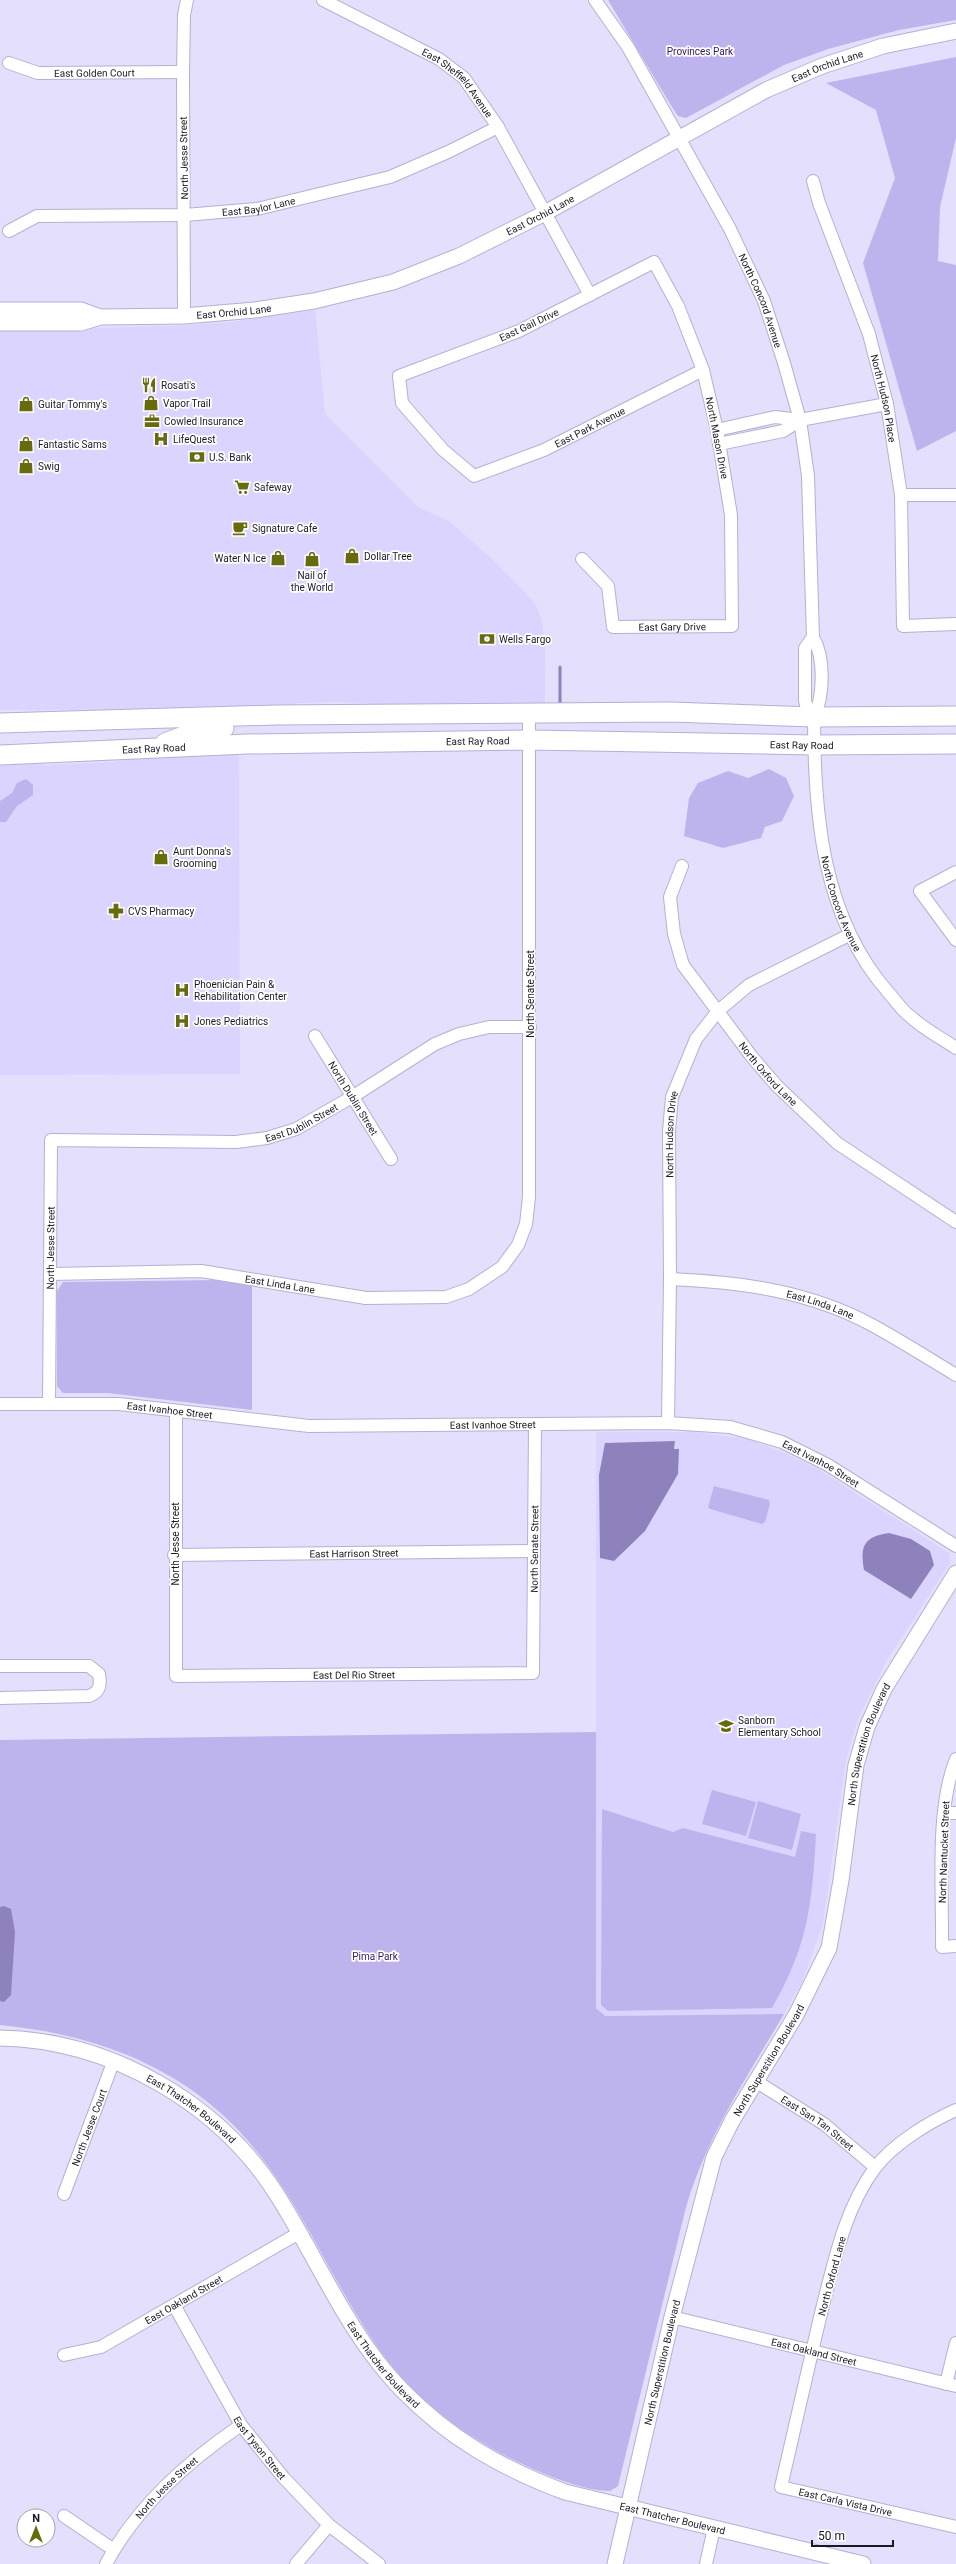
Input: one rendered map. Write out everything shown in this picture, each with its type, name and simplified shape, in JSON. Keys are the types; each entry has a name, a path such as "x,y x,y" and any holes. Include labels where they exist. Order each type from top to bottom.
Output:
{"main road":[{"path":"0,723 276,715 671,712 814,717 956,716"},
{"path":"149,748 197,731 264,724 272,720 276,715"},
{"name":"East Ray Road","path":"0,755 247,744 529,740 814,746 956,744"}],"street":[{"name":"North Jesse Street","path":"184,316 185,215 183,72 184,15 187,0"},
{"name":"East Sheffield Avenue","path":"324,0 439,59 464,78 498,127 545,213"},
{"name":"North Concord Avenue","path":"595,0 628,47 730,229 764,301 800,420 810,499 813,637 805,648 805,692 806,705 814,717 817,811 826,866 834,897 849,935 875,977 910,1017 956,1048"},
{"name":"East Orchid Lane","path":"0,323 81,323 100,317 184,316 255,310 314,301 393,282 459,256 545,213 766,90 822,66 884,46 956,31"},
{"name":"East Golden Court","path":"9,62 38,73 183,72"},
{"name":"East Baylor Lane","path":"9,231 37,216 185,215 257,209 390,177 448,152 498,127"},
{"name":"North Hudson Place","path":"813,181 819,203 869,334 887,404 901,495 903,626 956,624"},
{"path":"545,213 590,295"},
{"name":"East Gail Drive","path":"474,476 443,450 402,403 399,376 519,331 654,262"},
{"name":"North Mason Drive","path":"654,262 678,306 703,370 717,430 731,515 732,626"},
{"name":"East Orchid Lane","path":"0,310 81,310 100,317"},
{"name":"East Park Avenue","path":"474,476 544,450 703,370"},
{"path":"717,430 775,417 800,420 887,404"},
{"path":"719,444 783,431 800,420"},
{"path":"901,495 956,495"},
{"name":"East Gary Drive","path":"582,559 608,586 613,628 732,626"},
{"name":"North Senate Street","path":"502,1267 518,1245 526,1224 529,1197 529,714"},
{"name":"North Oxford Lane","path":"682,866 670,897 674,934 683,964 752,1057 777,1086 837,1143 956,1222"},
{"path":"956,872 920,891 956,940"},
{"name":"North Hudson Drive","path":"668,1423 670,1279 669,1131 672,1097 696,1039 718,1011 749,985 849,935"},
{"name":"East Dublin Street","path":"51,1140 236,1142 267,1138 296,1129 352,1097 435,1044 459,1034 489,1027 530,1027"},
{"name":"North Dublin Street","path":"315,1036 391,1159"},
{"name":"North Jesse Street","path":"49,1404 51,1140"},
{"name":"East Linda Lane","path":"51,1274 201,1272 366,1298 402,1298 446,1297 469,1289 502,1267"},
{"name":"East Linda Lane","path":"670,1279 727,1281 777,1290 824,1304 871,1325 956,1375"},
{"name":"East Ivanhoe Street","path":"0,1404 119,1404 309,1426 668,1423 730,1427 782,1442 828,1465 956,1546"},
{"name":"North Jesse Street","path":"176,1411 174,1554 176,1676"},
{"name":"North Senate Street","path":"533,1673 535,1425"},
{"name":"East Harrison Street","path":"174,1554 534,1551"},
{"name":"North Superstition Boulevard","path":"615,2564 672,2317 714,2157 796,2015 829,1948 856,1765 867,1727 884,1689 956,1572"},
{"path":"0,1666 89,1666 99,1674 100,1685 98,1691 89,1696 0,1698"},
{"name":"East Del Rio Street","path":"176,1676 533,1673"},
{"name":"North Nantucket Street","path":"956,1759 949,1778 944,1813 942,1947 956,1946"},
{"path":"944,1813 956,1813"},
{"name":"East Thatcher Boulevard","path":"0,2038 52,2043 114,2060 185,2099 225,2133 258,2169 279,2197 299,2233 372,2353 401,2389 435,2421 475,2451 524,2476 565,2492 863,2564"},
{"name":"North Jesse Court","path":"64,2194 114,2060"},
{"name":"East San Tan Street","path":"756,2082 824,2124 875,2167"},
{"name":"North Oxford Lane","path":"781,2487 839,2242 856,2202 875,2167 905,2140 936,2119 956,2110"},
{"name":"East Oakland Street","path":"64,2355 101,2347 299,2233"},
{"name":"East Tyson Street","path":"174,2305 241,2425 283,2476 329,2525 379,2564"},
{"name":"East Oakland Street","path":"672,2317 951,2385"},
{"path":"951,2385 956,2343"},
{"name":"North Jesse Street","path":"106,2564 137,2517 168,2483 205,2450 241,2425"},
{"name":"East Carla Vista Drive","path":"781,2487 956,2526"},
{"path":"64,2516 114,2550"},
{"path":"296,2564 329,2525"},
{"path":"706,2564 714,2528"}],"shaded area":[{"path":"315,310 325,414 419,508 449,521 492,559 535,603 542,621 545,646 545,705 407,706 341,702 298,703 262,709 0,710 0,330 171,326 232,322"},
{"path":"239,752 240,1074 0,1075 0,763 8,761 45,765 113,762 145,756"},
{"name":"Sanborn Elementary School","path":"596,1432 694,1432 747,1439 785,1453 815,1467 949,1553 950,1563 887,1660 858,1719 846,1760 823,1924 802,1982 784,2014 605,2016 596,2008"},
{"path":"675,1441 674,1449 679,1449 678,1474 645,1531 614,1561 600,1558 599,1475 605,1443"},
{"path":"889,1533 911,1539 930,1551 934,1565 911,1599 864,1570 863,1549 865,1544 874,1537"},
{"path":"4,1906 11,1909 15,1932 11,1995 4,2002 0,2001 0,1907"}],"green space":[{"name":"Provinces Park","path":"608,0 956,0 956,20 899,30 828,49 784,65 686,118 678,116 672,107"},
{"path":"956,57 956,138 940,207 938,261 956,265 956,431 917,451 863,263 895,178 876,110 826,83"},
{"path":"769,769 786,778 794,796 782,821 765,827 761,838 723,848 684,836 689,798 698,783 728,771 748,778"},
{"path":"26,779 33,785 33,795 17,806 6,822 0,822 0,801 12,793 17,783"},
{"path":"218,1280 252,1286 252,1410 108,1393 63,1393 57,1386 57,1291 63,1282"},
{"path":"714,1486 769,1500 770,1504 765,1522 762,1524 710,1509 708,1507"},
{"name":"Pima Park","path":"596,1732 596,2008 605,2016 784,2014 714,2136 692,2188 684,2215 618,2486 610,2491 576,2485 539,2472 518,2462 476,2439 457,2426 420,2396 403,2379 374,2342 288,2195 269,2167 248,2141 224,2116 200,2096 175,2079 148,2064 120,2052 91,2042 61,2035 0,2025 0,1740"},
{"path":"712,1790 756,1802 746,1836 702,1824"},
{"path":"758,1801 801,1814 792,1850 748,1838"},
{"path":"602,1809 673,1832 683,1828 795,1857 801,1831 816,1834 810,1904 801,1944 794,1964 772,2008 608,2011 601,2005"}],"waterway":[{"path":"560,667 560,707"}],"place":[{"name":"Rosati's","path":"149,385"},
{"name":"Vapor Trail","path":"151,403"},
{"name":"Guitar Tommy's","path":"26,404"},
{"name":"Cowled Insurance","path":"152,421"},
{"name":"LifeQuest","path":"161,439"},
{"name":"Fantastic Sams","path":"26,444"},
{"name":"U.S. Bank","path":"197,457"},
{"name":"Swig","path":"26,466"},
{"name":"Safeway","path":"242,487"},
{"name":"Signature Cafe","path":"240,528"},
{"name":"Dollar Tree","path":"352,556"},
{"name":"Water N Ice","path":"278,558"},
{"name":"Nail of the World","path":"312,559"},
{"name":"Wells Fargo","path":"487,639"},
{"name":"Aunt Donna's Grooming","path":"161,857"},
{"name":"CVS Pharmacy","path":"116,911"},
{"name":"Phoenician Pain & Rehabilitation Center","path":"182,990"},
{"name":"Jones Pediatrics","path":"182,1021"},
{"name":"Sanborn Elementary School","path":"726,1726"}]}
